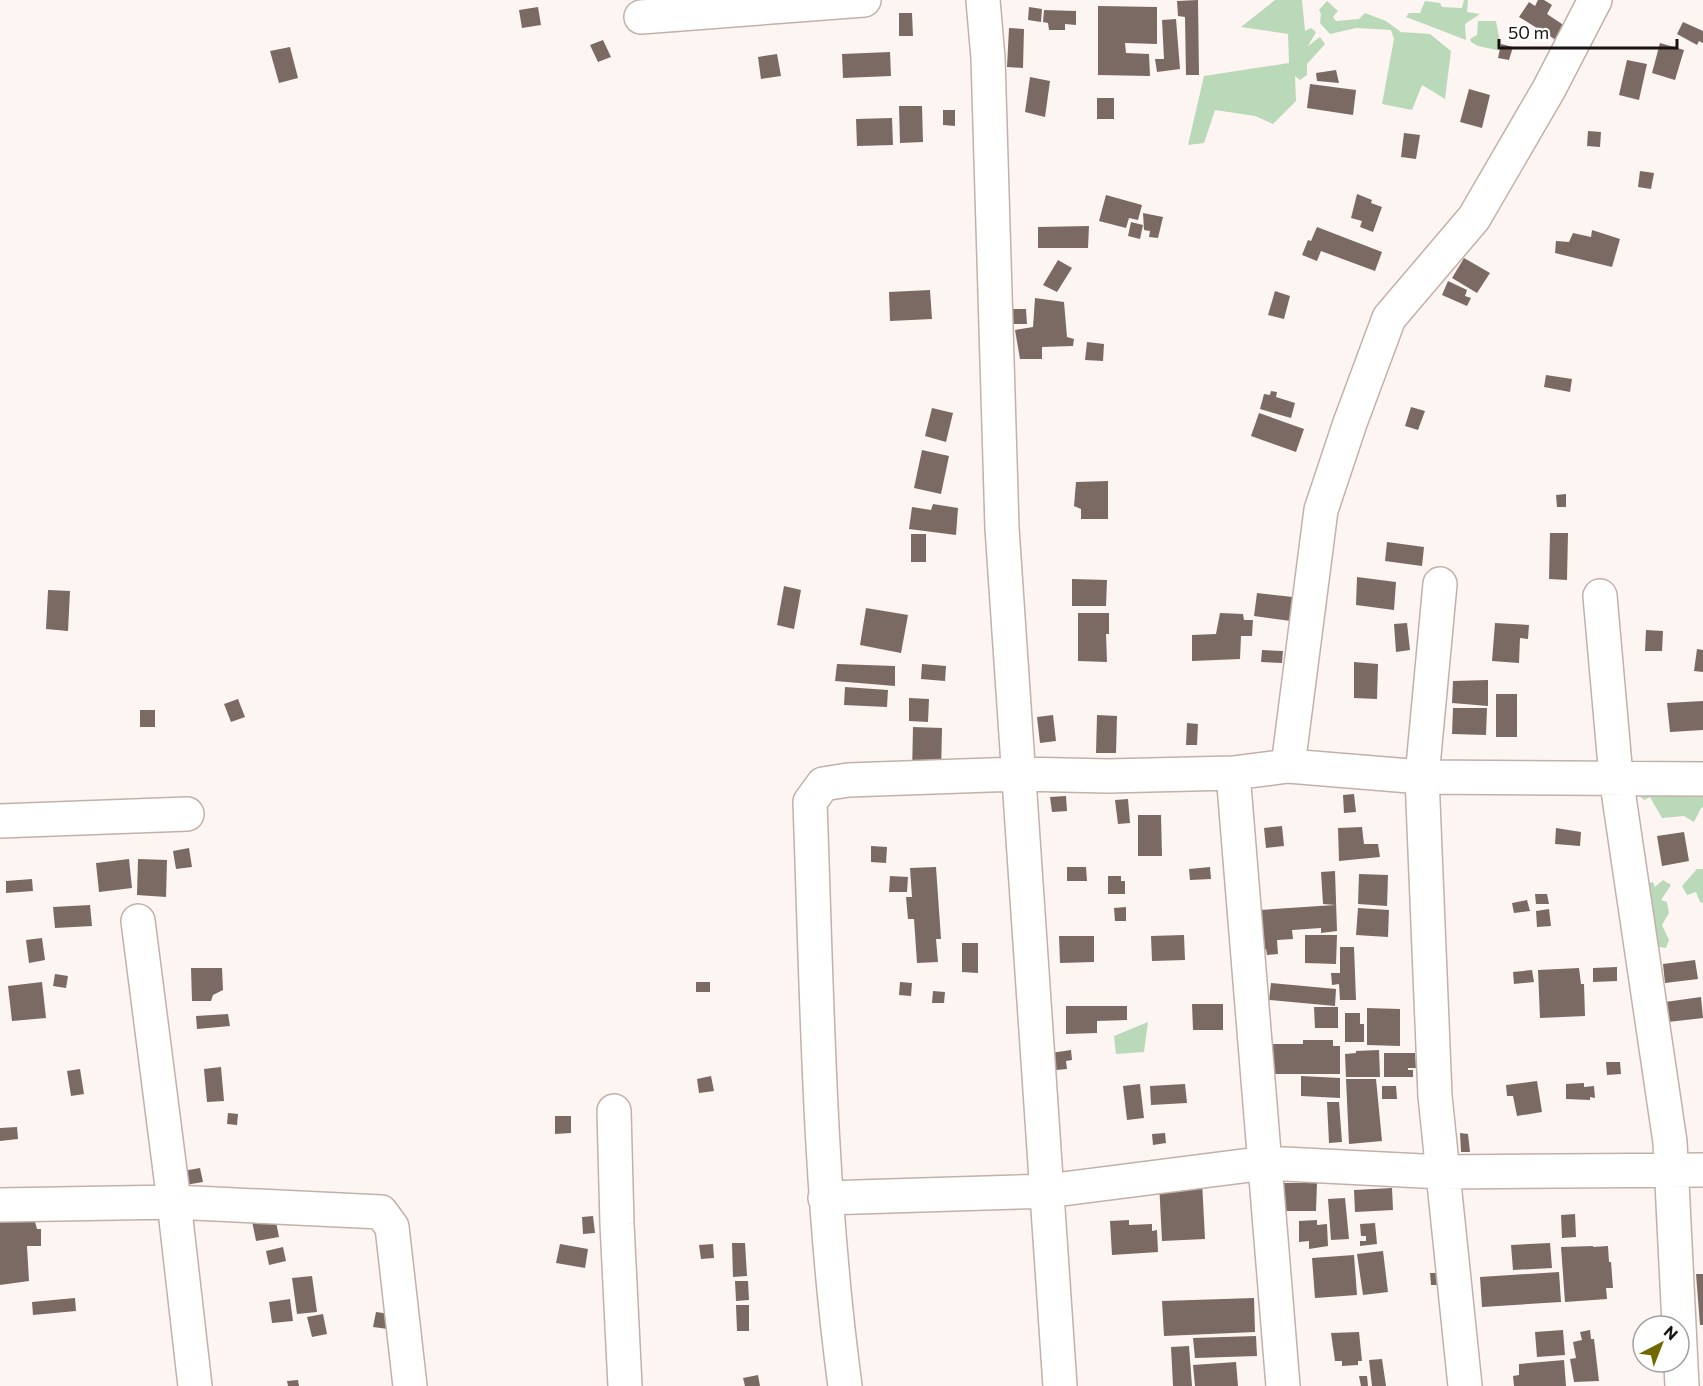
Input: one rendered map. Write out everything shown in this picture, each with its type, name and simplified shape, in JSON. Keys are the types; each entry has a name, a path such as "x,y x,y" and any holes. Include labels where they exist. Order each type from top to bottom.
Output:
{"street":[{"path":"642,17 864,0"},
{"path":"982,0 988,58 1002,528 1060,1386"},
{"path":"1288,766 1322,510 1350,423 1389,318 1474,218 1549,89 1595,0"},
{"path":"1440,584 1422,777 1435,1096 1465,1386"},
{"path":"1600,596 1616,777 1668,1131 1682,1386"},
{"path":"845,1386 825,1198 810,802 824,784 848,780 1020,774 1108,776 1233,773 1288,766 1422,777 1703,779"},
{"path":"1233,773 1283,1386"},
{"path":"0,821 187,814"},
{"path":"138,921 195,1386"},
{"path":"614,1112 625,1386"},
{"path":"825,1198 1047,1191 1266,1163 1442,1172 1703,1170"},
{"path":"0,1205 174,1202 381,1212 392,1227 410,1386"}],"green space":[{"path":"1275,0 1302,0 1305,31 1311,28 1316,32 1308,46 1320,37 1325,44 1307,64 1307,75 1300,80 1295,76 1296,101 1273,124 1255,116 1215,110 1204,143 1188,145 1204,76 1289,63 1288,34 1241,27"},
{"path":"1464,0 1468,0 1467,12 1480,14 1465,24 1466,40 1406,17 1409,13 1420,13 1425,1 1440,3 1442,7 1462,8"},
{"path":"1327,1 1338,11 1333,17 1336,21 1359,19 1365,13 1386,21 1401,32 1430,34 1451,51 1445,99 1422,85 1412,110 1382,104 1394,39 1391,30 1356,28 1330,34 1320,23 1319,10"},
{"path":"1478,21 1496,21 1500,42 1497,50 1471,42 1470,39 1477,35"},
{"path":"1703,783 1703,807 1694,822 1684,816 1662,818 1650,797 1644,800 1636,793"},
{"path":"1697,869 1703,869 1703,903 1700,902 1696,892 1687,895 1682,886"},
{"path":"1663,880 1671,885 1661,900 1667,902 1669,913 1662,925 1669,940 1666,948 1646,945 1639,885 1653,882 1655,887"},
{"path":"1148,1022 1144,1052 1116,1054 1114,1036"}],"building":[{"path":"1198,0 1199,75 1186,75 1185,17 1178,16 1177,1"},
{"path":"1538,0 1544,0 1552,5 1547,14 1565,26 1556,40 1519,17 1529,2 1535,6"},
{"path":"1098,6 1157,7 1157,44 1125,43 1126,53 1149,54 1150,76 1098,75"},
{"path":"538,7 541,25 522,28 519,10"},
{"path":"1029,7 1042,9 1041,22 1028,20"},
{"path":"1044,10 1076,11 1076,25 1065,24 1065,30 1049,30 1048,23 1043,22"},
{"path":"899,13 912,13 913,36 899,36"},
{"path":"1176,19 1180,69 1157,72 1155,59 1164,59 1162,20"},
{"path":"1683,22 1703,31 1703,43 1699,41 1697,45 1677,34"},
{"path":"1009,28 1024,29 1023,68 1007,67"},
{"path":"603,40 611,57 598,62 590,45"},
{"path":"1660,43 1684,50 1675,80 1652,73"},
{"path":"1501,44 1513,47 1509,60 1498,58"},
{"path":"290,47 298,78 279,83 270,51"},
{"path":"890,52 891,76 843,78 842,54"},
{"path":"777,54 781,76 761,79 758,57"},
{"path":"1627,60 1647,64 1639,100 1619,95"},
{"path":"1336,70 1339,83 1317,81 1316,73"},
{"path":"1030,77 1050,81 1045,117 1025,112"},
{"path":"1310,84 1356,90 1353,115 1307,108"},
{"path":"1469,89 1490,95 1482,128 1460,122"},
{"path":"1097,98 1114,98 1114,119 1097,119"},
{"path":"899,106 922,106 923,142 900,143"},
{"path":"943,110 955,110 955,126 943,125"},
{"path":"892,118 893,145 857,146 856,119"},
{"path":"1588,131 1601,132 1600,147 1587,146"},
{"path":"1404,133 1420,135 1416,159 1401,157"},
{"path":"1640,171 1654,173 1651,189 1638,187"},
{"path":"1357,194 1382,207 1373,232 1360,227 1362,221 1351,218"},
{"path":"1106,195 1142,205 1138,220 1129,218 1126,228 1099,221"},
{"path":"1143,213 1163,217 1158,238 1149,237 1150,231 1144,230"},
{"path":"1131,222 1143,225 1140,239 1128,236"},
{"path":"1089,226 1088,248 1038,248 1038,227"},
{"path":"1317,227 1382,252 1375,271 1321,251 1317,261 1302,255"},
{"path":"1592,230 1620,239 1612,267 1555,253 1556,241 1569,242 1573,233 1591,237"},
{"path":"1464,258 1490,273 1477,293 1452,278"},
{"path":"1058,260 1072,268 1057,292 1043,285"},
{"path":"1448,281 1467,290 1465,296 1471,298 1467,306 1442,295"},
{"path":"930,290 932,319 890,321 889,292"},
{"path":"1275,291 1290,296 1284,319 1268,315"},
{"path":"1035,298 1064,302 1067,337 1074,339 1073,346 1042,347 1042,359 1020,359 1015,330 1033,327"},
{"path":"1012,309 1026,309 1027,324 1012,324"},
{"path":"1087,342 1104,344 1103,361 1085,360"},
{"path":"1546,375 1572,379 1570,392 1544,387"},
{"path":"1271,391 1277,392 1276,397 1295,403 1291,418 1260,409 1264,394 1270,395"},
{"path":"1411,407 1425,411 1418,430 1405,426"},
{"path":"932,408 953,413 946,442 925,436"},
{"path":"1259,413 1304,429 1296,452 1251,436"},
{"path":"922,450 949,456 941,494 914,488"},
{"path":"1108,481 1108,519 1081,519 1081,509 1074,506 1076,482"},
{"path":"1566,494 1566,507 1557,507 1556,495"},
{"path":"933,504 958,508 956,535 909,529 912,507 931,510"},
{"path":"1550,533 1568,533 1567,580 1549,579"},
{"path":"911,534 926,534 926,562 911,562"},
{"path":"1387,542 1424,547 1422,566 1385,561"},
{"path":"1357,577 1396,582 1394,610 1356,605"},
{"path":"1072,579 1107,580 1106,606 1072,606"},
{"path":"784,586 801,590 794,629 777,625"},
{"path":"48,590 70,591 68,631 46,629"},
{"path":"1257,593 1293,597 1291,621 1254,616"},
{"path":"866,608 908,615 901,653 860,645"},
{"path":"1078,613 1109,613 1109,634 1106,634 1107,662 1078,661"},
{"path":"1220,613 1243,614 1244,620 1253,620 1252,636 1241,636 1240,659 1192,661 1192,635 1216,634"},
{"path":"1407,623 1410,650 1396,652 1394,624"},
{"path":"1495,623 1529,625 1528,639 1520,638 1519,663 1492,661"},
{"path":"1646,630 1663,631 1662,651 1645,651"},
{"path":"1697,649 1703,650 1703,672 1694,671"},
{"path":"1262,650 1283,651 1282,663 1261,662"},
{"path":"1354,662 1378,664 1377,699 1354,698"},
{"path":"837,664 895,666 895,686 835,681"},
{"path":"922,664 946,666 945,681 921,679"},
{"path":"1488,680 1488,706 1452,703 1453,681"},
{"path":"845,687 888,690 887,707 844,705"},
{"path":"1496,694 1517,694 1517,737 1496,737"},
{"path":"909,698 929,699 928,722 909,721"},
{"path":"238,699 245,717 231,722 224,704"},
{"path":"1703,701 1703,730 1670,732 1667,703"},
{"path":"1453,708 1487,708 1486,735 1452,734"},
{"path":"140,710 155,710 155,727 140,727"},
{"path":"1053,715 1056,741 1040,743 1037,717"},
{"path":"1097,715 1117,716 1116,753 1096,753"},
{"path":"1187,723 1198,724 1197,745 1186,745"},
{"path":"913,727 942,728 941,774 912,773"},
{"path":"1354,794 1356,812 1344,813 1343,795"},
{"path":"1066,796 1067,811 1052,812 1050,797"},
{"path":"1128,799 1130,823 1118,824 1115,800"},
{"path":"1138,815 1161,815 1162,856 1138,856"},
{"path":"1282,826 1284,846 1266,848 1264,828"},
{"path":"1362,827 1364,844 1378,844 1380,857 1339,861 1338,828"},
{"path":"1556,828 1581,832 1580,846 1555,844"},
{"path":"1684,832 1689,861 1662,866 1657,836"},
{"path":"871,846 887,847 886,863 871,862"},
{"path":"189,848 192,867 176,869 173,851"},
{"path":"129,859 132,888 99,892 96,863"},
{"path":"138,859 167,860 166,897 137,895"},
{"path":"936,867 941,939 936,939 938,962 917,963 914,919 908,919 906,897 912,897 910,868"},
{"path":"1067,867 1086,867 1087,881 1067,881"},
{"path":"1210,867 1211,879 1190,880 1189,869"},
{"path":"1335,871 1337,931 1321,933 1321,928 1292,930 1293,939 1277,940 1278,954 1267,955 1266,949 1263,950 1260,910 1335,905 1323,904 1321,872"},
{"path":"1359,874 1388,875 1387,906 1358,904"},
{"path":"890,876 908,877 907,892 889,892"},
{"path":"1108,876 1121,876 1121,881 1125,881 1125,894 1108,894"},
{"path":"32,879 33,891 6,893 6,881"},
{"path":"1535,894 1547,894 1549,904 1536,904"},
{"path":"1527,900 1530,911 1514,913 1512,903"},
{"path":"90,905 92,926 55,928 53,907"},
{"path":"1126,907 1126,921 1115,921 1114,908"},
{"path":"1358,908 1389,910 1388,937 1356,935"},
{"path":"1549,909 1551,926 1537,927 1536,911"},
{"path":"1184,935 1185,960 1152,961 1151,936"},
{"path":"1305,935 1337,935 1336,964 1305,963"},
{"path":"1059,936 1094,936 1094,962 1060,963"},
{"path":"42,938 45,960 29,963 26,940"},
{"path":"962,943 978,943 978,973 962,972"},
{"path":"1340,947 1354,947 1356,1000 1340,1000 1339,984 1332,985 1331,973 1340,973"},
{"path":"1695,960 1698,979 1665,983 1663,964"},
{"path":"1617,967 1617,981 1593,982 1593,968"},
{"path":"191,968 222,968 223,990 213,995 211,1001 192,1001"},
{"path":"1579,968 1581,984 1584,984 1585,1016 1540,1018 1538,970"},
{"path":"1532,970 1534,982 1514,984 1513,972"},
{"path":"55,974 68,976 66,988 53,986"},
{"path":"42,982 46,1018 12,1021 8,986"},
{"path":"696,982 710,982 710,992 696,992"},
{"path":"900,982 912,983 911,996 899,995"},
{"path":"1271,983 1336,989 1335,1006 1269,1000"},
{"path":"933,991 945,992 944,1003 932,1003"},
{"path":"1701,997 1703,1018 1668,1022 1665,1002"},
{"path":"1192,1004 1223,1004 1223,1030 1193,1030"},
{"path":"1066,1006 1127,1006 1127,1020 1097,1021 1097,1033 1066,1034"},
{"path":"1314,1007 1338,1007 1338,1028 1315,1028"},
{"path":"1367,1008 1400,1009 1400,1046 1367,1045"},
{"path":"1345,1013 1360,1013 1360,1024 1364,1024 1364,1042 1345,1042"},
{"path":"228,1014 230,1026 197,1029 196,1016"},
{"path":"1303,1040 1333,1040 1333,1046 1340,1046 1340,1074 1271,1074 1271,1044 1303,1044"},
{"path":"1071,1050 1072,1060 1066,1061 1067,1069 1046,1071 1044,1054"},
{"path":"1379,1050 1380,1077 1346,1077 1345,1054"},
{"path":"1384,1053 1415,1053 1416,1068 1408,1068 1408,1070 1413,1070 1413,1077 1384,1077"},
{"path":"1606,1062 1620,1062 1621,1074 1607,1075"},
{"path":"221,1067 224,1101 207,1102 204,1069"},
{"path":"80,1069 84,1094 71,1096 67,1071"},
{"path":"711,1076 714,1091 699,1093 697,1079"},
{"path":"1301,1076 1340,1078 1340,1098 1301,1096"},
{"path":"1346,1079 1376,1079 1382,1141 1349,1144"},
{"path":"1537,1081 1542,1112 1517,1116 1513,1096 1507,1096 1506,1085"},
{"path":"1584,1083 1584,1087 1594,1086 1595,1098 1590,1097 1590,1100 1566,1099 1566,1084"},
{"path":"1140,1084 1144,1118 1127,1120 1123,1086"},
{"path":"1185,1084 1187,1103 1151,1105 1150,1086"},
{"path":"1382,1086 1396,1086 1397,1099 1382,1099"},
{"path":"1327,1102 1339,1102 1342,1142 1329,1143"},
{"path":"228,1113 238,1114 237,1125 227,1124"},
{"path":"555,1116 571,1116 571,1133 555,1134"},
{"path":"17,1127 18,1139 0,1141 0,1128"},
{"path":"1165,1133 1166,1143 1153,1145 1152,1134"},
{"path":"1460,1133 1468,1134 1470,1152 1461,1152"},
{"path":"200,1168 203,1182 185,1185 183,1171"},
{"path":"1202,1181 1205,1239 1162,1241 1159,1182"},
{"path":"1281,1183 1317,1183 1316,1211 1281,1211"},
{"path":"1392,1188 1393,1210 1355,1212 1354,1190"},
{"path":"1345,1198 1349,1239 1331,1240 1328,1199"},
{"path":"274,1212 279,1237 256,1241 251,1216"},
{"path":"1575,1214 1576,1237 1562,1238 1561,1215"},
{"path":"593,1216 595,1233 583,1234 582,1217"},
{"path":"34,1218 37,1229 41,1229 41,1246 27,1246 29,1281 0,1285 0,1219"},
{"path":"1129,1220 1129,1225 1152,1224 1152,1231 1157,1230 1158,1252 1112,1255 1110,1221"},
{"path":"1317,1220 1317,1225 1327,1224 1328,1246 1309,1249 1309,1241 1299,1242 1299,1221"},
{"path":"1375,1223 1377,1244 1360,1246 1360,1241 1366,1241 1366,1236 1361,1236 1360,1224"},
{"path":"732,1243 745,1243 747,1276 733,1277"},
{"path":"1550,1243 1552,1268 1513,1270 1511,1245"},
{"path":"560,1244 588,1249 585,1268 556,1263"},
{"path":"713,1244 714,1258 701,1259 699,1245"},
{"path":"1608,1246 1613,1288 1606,1288 1607,1299 1565,1302 1561,1247"},
{"path":"283,1247 286,1261 269,1265 266,1251"},
{"path":"1383,1251 1388,1292 1363,1295 1357,1254"},
{"path":"1354,1255 1357,1295 1315,1298 1312,1258"},
{"path":"1559,1272 1561,1302 1482,1307 1480,1277"},
{"path":"1430,1273 1444,1273 1444,1285 1431,1285"},
{"path":"1696,1274 1703,1274 1703,1325 1700,1325"},
{"path":"312,1276 317,1312 297,1314 292,1278"},
{"path":"735,1281 748,1281 749,1300 736,1301"},
{"path":"75,1298 76,1311 33,1315 32,1302"},
{"path":"1254,1298 1255,1332 1164,1336 1162,1301"},
{"path":"290,1299 293,1321 272,1323 269,1302"},
{"path":"736,1305 749,1305 749,1331 737,1331"},
{"path":"376,1312 390,1314 388,1329 373,1327"},
{"path":"323,1314 327,1334 312,1337 307,1317"},
{"path":"1563,1330 1565,1355 1537,1357 1535,1332"},
{"path":"1590,1330 1591,1339 1594,1339 1599,1381 1574,1382 1570,1359 1576,1358 1573,1342 1582,1340 1580,1332"},
{"path":"1359,1332 1362,1361 1358,1361 1358,1365 1342,1366 1342,1361 1335,1361 1331,1333"},
{"path":"1256,1336 1257,1356 1195,1358 1193,1338"},
{"path":"1189,1346 1192,1386 1173,1386 1171,1347"},
{"path":"1382,1359 1386,1386 1372,1386 1369,1360"},
{"path":"1564,1360 1566,1386 1514,1386 1513,1376 1519,1375 1519,1364"},
{"path":"1236,1362 1238,1386 1195,1386 1193,1365"},
{"path":"758,1375 760,1386 745,1386 743,1378"},
{"path":"1359,1376 1367,1376 1368,1386 1361,1386"},
{"path":"298,1380 299,1386 288,1386 287,1381"}]}
